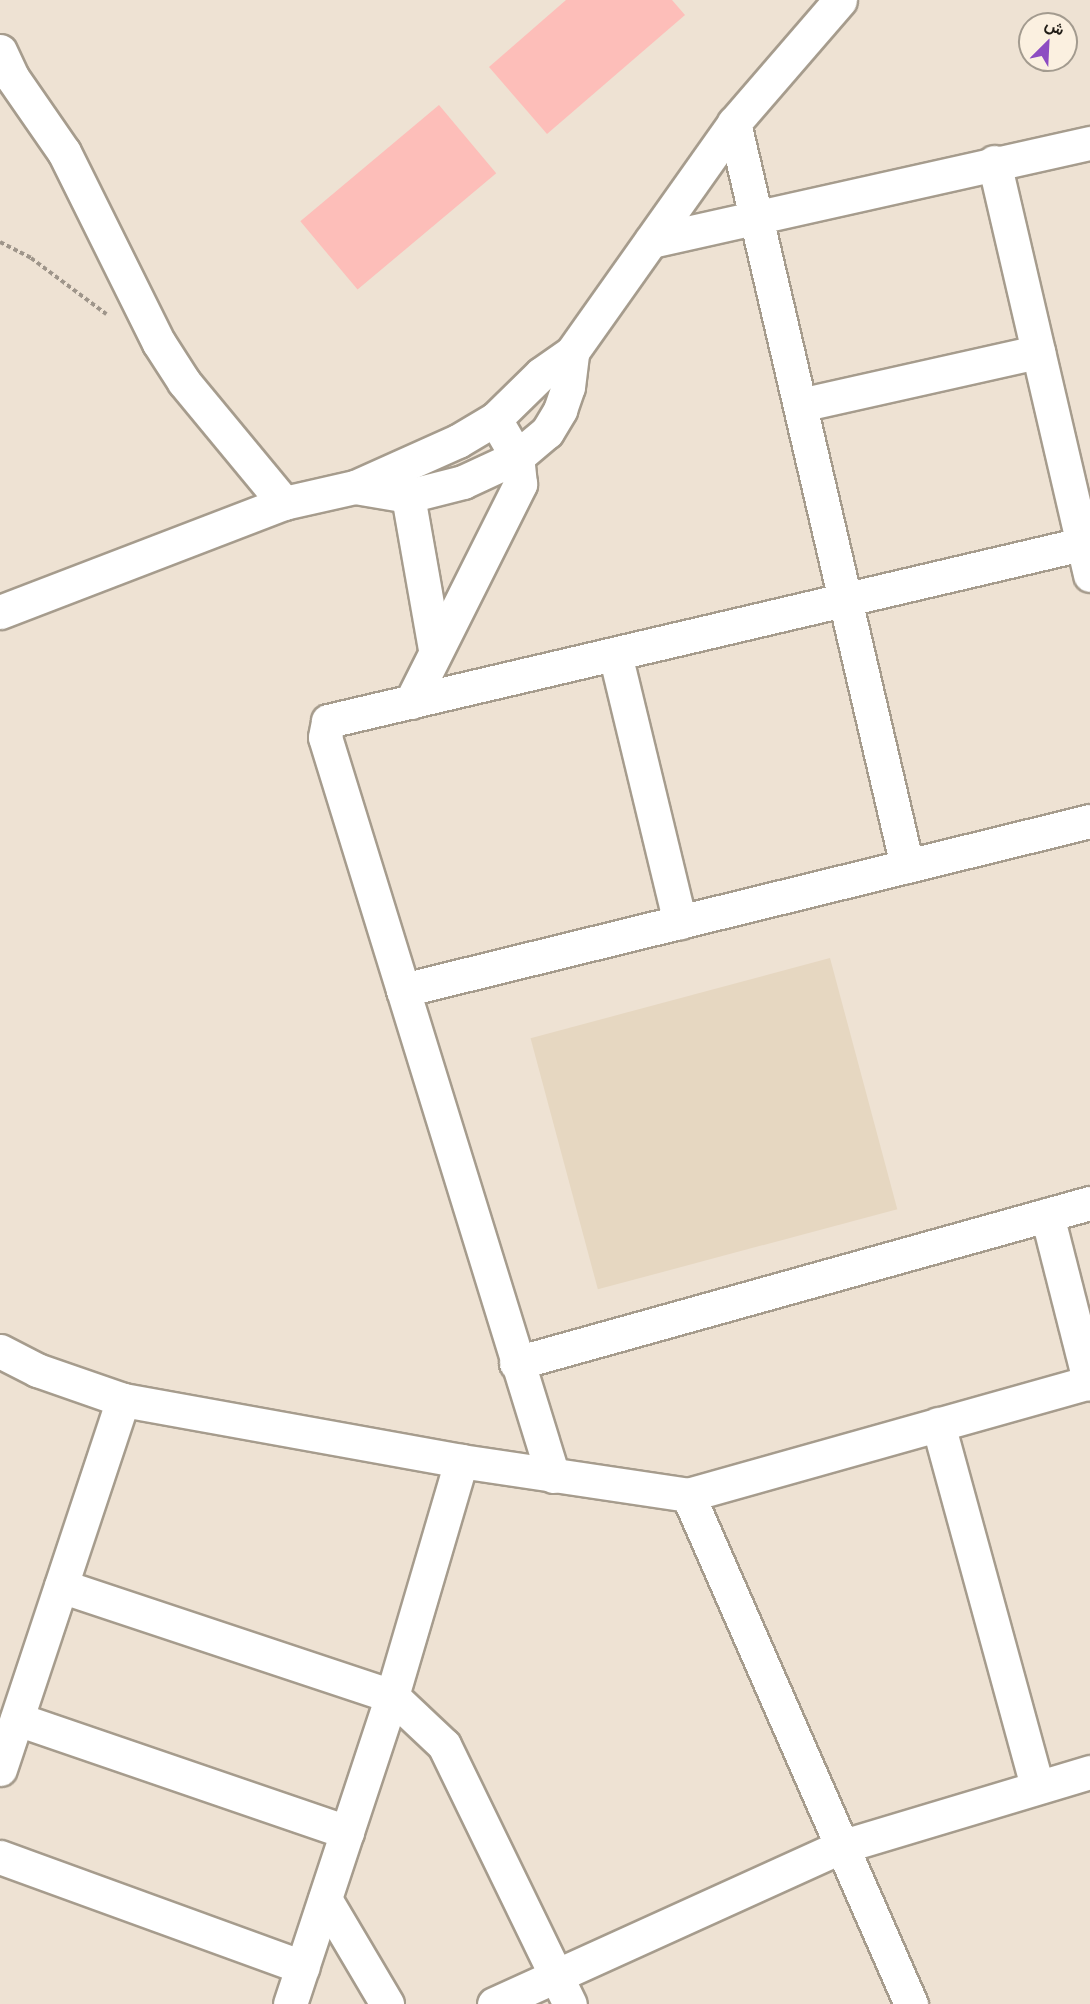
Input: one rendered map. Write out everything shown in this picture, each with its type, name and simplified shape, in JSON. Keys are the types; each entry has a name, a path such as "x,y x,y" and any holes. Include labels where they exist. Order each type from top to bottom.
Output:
{"street":[{"path":"0,612 284,503 355,487 458,441 495,418 572,352 734,123 840,0"},
{"path":"0,51 12,77 64,152 159,343 184,382 284,503"},
{"path":"734,123 907,866"},
{"path":"651,240 756,214 1090,143"},
{"path":"994,162 1038,352 1086,542 1090,575"},
{"path":"355,487 408,496 463,482 517,457 547,432 560,410 568,387 572,352"},
{"path":"800,405 1038,352"},
{"path":"411,702 435,649 514,500 520,484 517,457 495,418"},
{"path":"408,496 435,649"},
{"path":"553,1476 516,1363 403,990 326,729 328,721 1086,542"},
{"path":"615,654 680,922"},
{"path":"403,990 1090,820"},
{"path":"516,1363 1090,1203"},
{"path":"0,1351 37,1370 123,1400 460,1461 688,1495 1090,1383 1047,1215"},
{"path":"0,1769 123,1400"},
{"path":"938,1424 1037,1787"},
{"path":"290,2004 392,1696 460,1461"},
{"path":"688,1495 840,1847 911,2004"},
{"path":"61,1586 392,1696 444,1744 564,1991"},
{"path":"17,1719 347,1832"},
{"path":"494,2004 564,1991 840,1847 1090,1772"},
{"path":"0,1857 303,1967"},
{"path":"325,1899 387,2004"}],"path":[{"path":"0,242 31,258 110,317"}],"shaded area":[{"path":"566,0 672,0 685,15 547,134 489,67"},
{"path":"439,105 496,173 358,290 300,221"},
{"path":"830,958 897,1209 598,1289 531,1038"}]}
